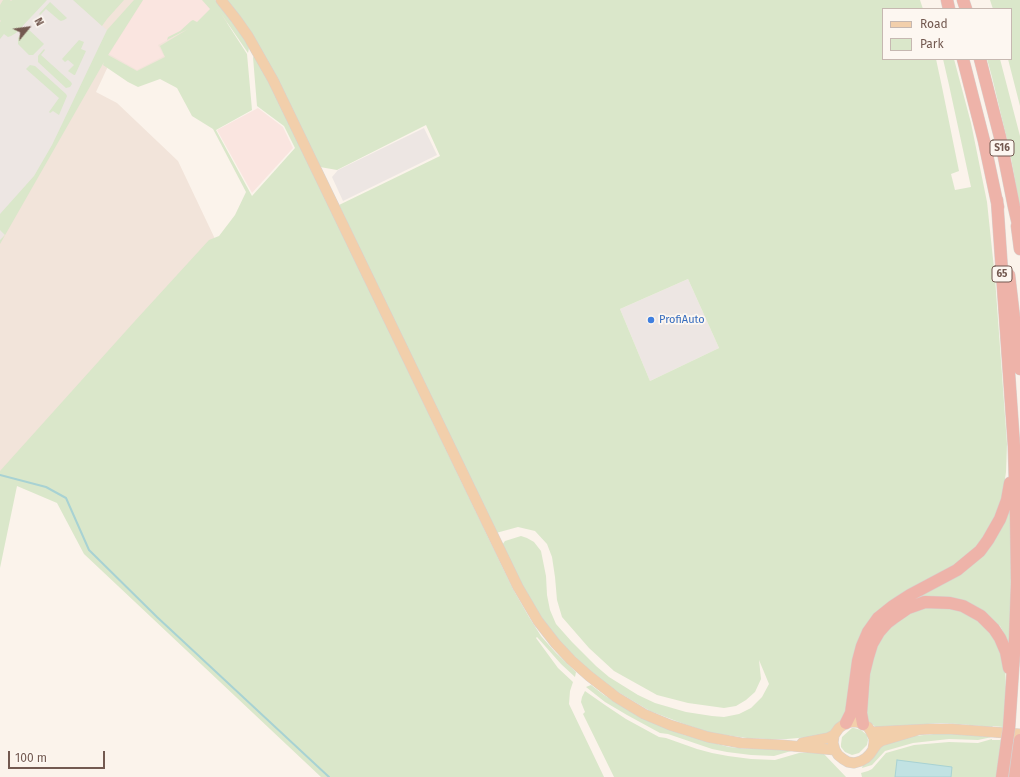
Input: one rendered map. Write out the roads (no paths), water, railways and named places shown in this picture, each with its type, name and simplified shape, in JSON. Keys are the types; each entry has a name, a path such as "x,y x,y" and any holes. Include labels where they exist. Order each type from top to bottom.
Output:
{"highway":[{"name":"S16","path":"963,60 997,200 1012,294 1020,369"},
{"name":"S16","path":"980,60 1000,138 1020,233"},
{"name":"65","path":"997,200 1014,446 1018,582 1016,639 1009,728 1002,777"},
{"name":"S16","path":"1014,208 1020,249"},
{"path":"846,723 851,713 858,661 868,632 878,618 893,606 910,595 957,570 980,551 1000,519 1007,500 1011,481 1014,446"},
{"path":"867,728 861,713 864,680 868,656 872,644 879,632 895,616 908,608 925,602 950,603 964,606 981,616 994,629 1006,652 1009,664 1011,693"},
{"path":"1015,777 1020,741"}],"main road":[{"path":"221,0 248,36 273,80 511,574 527,604 556,644 589,676 616,697 644,714 670,725 708,737 740,743 835,750"},
{"path":"782,745 813,742 828,738 834,735 839,728 846,723 857,722 867,728 874,738 873,749"},
{"path":"867,728 918,730 951,729 1020,734"},
{"path":"834,735 833,743 838,755 848,762 854,762 861,761 866,758 881,741 918,730"}],"water":[{"path":"897,760 952,767 951,777 895,777"}],"waterway":[{"path":"0,475 46,487 66,498 89,550 157,617 329,777"}],"place":[{"name":"ProfiAuto","path":"651,320"}]}
